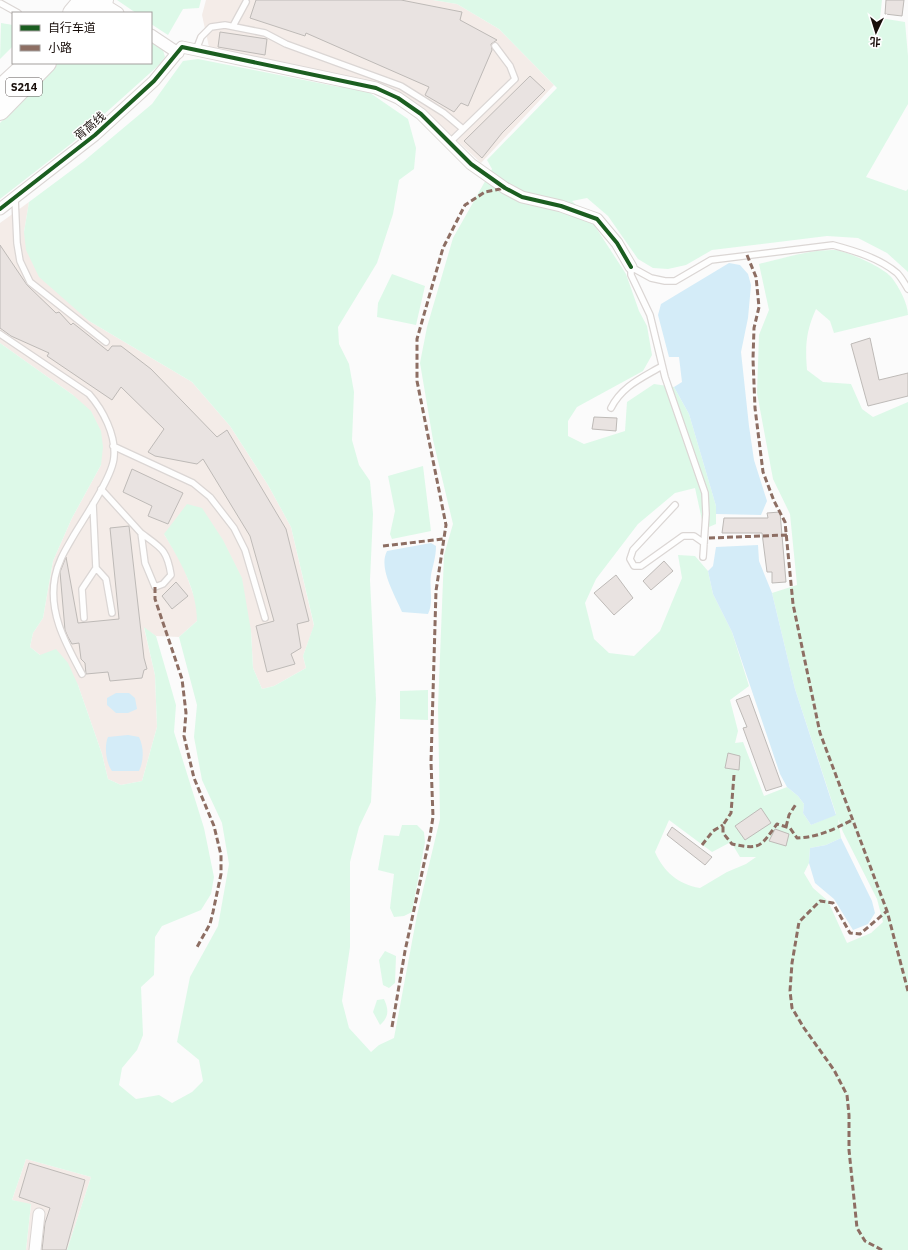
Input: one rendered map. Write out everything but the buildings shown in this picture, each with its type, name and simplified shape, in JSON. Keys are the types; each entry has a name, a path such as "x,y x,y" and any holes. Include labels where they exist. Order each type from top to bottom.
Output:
{"main road":[{"path":"73,12 83,0"},
{"name":"S214","path":"0,89 27,64"},
{"name":"S214","path":"0,111 46,64"}],"street":[{"path":"100,5 116,12"},
{"path":"152,36 180,50 196,50 376,88 398,98 421,114 471,164 505,188 522,197 561,206 597,219 617,243 632,267"},
{"name":"胥高线","path":"0,209 95,135 154,81 180,50"},
{"path":"35,1250 39,1214"}],"lane":[{"path":"234,26 246,2"},
{"path":"0,3 16,12"},
{"path":"196,50 200,37 211,27 225,25 265,33 286,44 401,86 444,113 463,129"},
{"path":"450,142 515,79 510,66 495,46"},
{"path":"15,197 16,243 20,261 30,282 106,342"},
{"path":"703,557 706,514 705,493 662,366 650,315 631,274 632,267 651,278 665,281 676,281 711,260 833,245 852,250 879,262 898,274 908,289"},
{"path":"0,334 89,394 99,407 113,441 114,459 101,489 61,556 55,578 54,601 57,621 61,634 82,674"},
{"path":"611,408 617,396 628,387 662,366"},
{"path":"113,446 193,483 210,497 234,528 245,550 264,618"},
{"path":"101,489 141,533 164,549 169,562 171,575 163,584 155,587 145,563 141,533"},
{"path":"84,618 82,589 96,568 93,502"},
{"path":"675,505 633,550 630,559 634,566 641,566 683,536 694,536 704,543"},
{"path":"96,568 106,580 112,613"}],"shaded area":[{"path":"206,0 433,0 457,4 499,29 554,85 481,163 421,107 389,87 339,74 209,47 202,15"},
{"path":"29,202 24,232 89,321 192,382 230,426 268,485 291,527 314,626 303,656 306,668 274,686 262,689 253,668 251,631 164,534 183,565 197,605 197,621 179,637 156,636 144,628 155,675 157,727 142,781 121,785 108,779 102,754 78,685 30,647 33,633 43,618 53,561 72,518 101,465 73,395 0,343 0,223"},
{"path":"26,1159 91,1177 67,1250 26,1250 31,1205 12,1200"}],"green space":[{"path":"117,0 201,0 199,8 183,9 168,35 152,25 152,12 135,12"},
{"path":"433,0 882,0 880,18 905,22 908,56 908,104 866,177 906,191 908,189 908,272 887,253 858,238 827,236 712,250 686,265 668,269 653,268 638,259 608,216 587,198 572,201 591,220 626,274 639,311 647,326 652,355 643,371 577,407 568,421 568,436 584,444 625,431 627,402 654,384 674,387 689,414 716,506 716,524 704,529 695,488 675,493 638,524 596,579 585,603 594,639 609,653 634,656 660,631 682,578 678,555 695,556 708,571 713,594 732,632 749,686 730,700 738,731 735,743 743,742 764,796 787,787 798,796 804,804 803,813 811,825 836,814 795,689 772,593 797,585 790,514 773,479 757,393 759,335 769,310 759,264 816,251 841,251 865,261 888,274 903,296 908,315 834,333 830,321 816,309 808,332 806,353 807,370 823,382 851,384 862,409 873,417 908,402 908,1250 67,1250 91,1177 26,1159 12,1200 31,1204 26,1250 0,1250 0,343 73,395 91,411 101,431 103,447 101,465 72,518 53,561 43,618 33,633 30,647 40,655 56,649 68,663 78,685 102,754 108,779 121,785 142,781 157,727 155,675 144,627 156,636 176,705 174,732 204,828 214,877 211,894 201,910 162,926 155,937 154,975 141,987 143,1035 137,1050 122,1068 119,1085 136,1099 159,1095 172,1103 192,1092 203,1081 199,1060 177,1042 190,977 218,926 229,864 222,823 202,780 194,737 197,705 179,637 197,621 194,598 191,587 181,565 164,534 187,504 202,508 223,540 242,578 251,631 253,668 262,689 274,686 306,668 303,656 314,625 291,527 268,485 230,426 192,382 89,321 39,277 26,250 24,232 29,202 84,161 152,104 183,61 198,59 339,87 360,86 408,119 416,148 414,169 399,180 393,214 377,263 338,327 339,344 349,364 354,392 352,440 359,465 370,481 373,514 370,580 376,699 371,802 359,827 350,862 350,947 342,1001 349,1028 371,1052 379,1045 394,1038 417,915 440,819 438,707 444,555 453,524 433,440 420,363 427,327 453,238 492,169 487,160 557,88 499,29 457,4","holes":["838,819 843,832 877,899 883,922 871,933 847,943 828,901 813,888 804,873 809,863 810,848 826,845 841,838","669,820 712,852 731,842 740,857 756,857 746,864 727,872 700,888 685,884 667,871 655,852"]},
{"path":"1,23 12,25 12,47 0,59"},
{"path":"152,43 163,50 165,57 159,65 72,143 0,199 0,123 57,64 152,64"},
{"path":"392,274 425,286 416,325 377,317 378,303"},
{"path":"423,466 431,531 392,539 390,534 395,511 388,476"},
{"path":"428,690 428,720 400,719 400,691"},
{"path":"402,825 417,825 424,832 425,842 412,912 404,916 394,917 390,908 394,874 378,870 384,835 399,836"},
{"path":"385,951 396,956 395,983 389,988 383,985 379,960"},
{"path":"384,999 387,1007 387,1016 380,1025 373,1012 377,1000"}],"water":[{"path":"729,263 740,265 748,274 751,285 748,318 741,352 754,460 767,501 761,515 716,514 716,506 689,414 674,387 682,382 679,357 669,357 658,315 661,304"},
{"path":"431,543 436,546 436,550 431,575 431,605 428,614 402,612 388,582 385,565 387,551"},
{"path":"758,545 759,561 772,593 795,689 836,815 811,825 803,813 804,804 798,796 787,787 780,774 732,632 713,594 708,571 713,566 716,547"},
{"path":"116,693 129,693 135,698 137,709 128,713 116,713 107,705 107,698"},
{"path":"128,735 139,737 141,741 143,758 141,767 139,771 112,771 108,764 106,754 108,737"},
{"path":"841,838 872,901 875,913 868,924 853,930 834,899 815,883 809,863 810,848 826,845"}],"marked path":[{"path":"392,1027 405,951 433,817 431,762 436,591 446,525 417,381 417,339 443,248 465,205 485,192 505,188"},
{"path":"747,255 756,277 759,307 754,328 753,359 755,408 763,472 774,501 785,522 793,604 820,733 887,911 908,991"},
{"path":"709,538 787,535"},
{"path":"383,546 443,539"},
{"path":"155,587 155,599 182,679 186,713 184,736 194,778 214,826 221,855 221,874 210,924 197,947"},
{"path":"734,775 731,813 723,825 723,833 732,844 749,847 759,845 767,838 777,824 790,828 797,838 825,832 852,820"},
{"path":"786,827 789,815 796,804"},
{"path":"702,845 713,831 723,825"},
{"path":"882,1250 865,1241 857,1228 849,1150 849,1115 847,1095 834,1070 804,1028 792,1008 790,991 792,963 799,922 820,901 833,903 850,933 860,934 887,911"}],"cycle path":[{"path":"0,209 95,135 154,81 182,47 376,88 398,98 421,114 471,164 505,188 522,197 561,206 597,219 617,243 631,267"}]}
